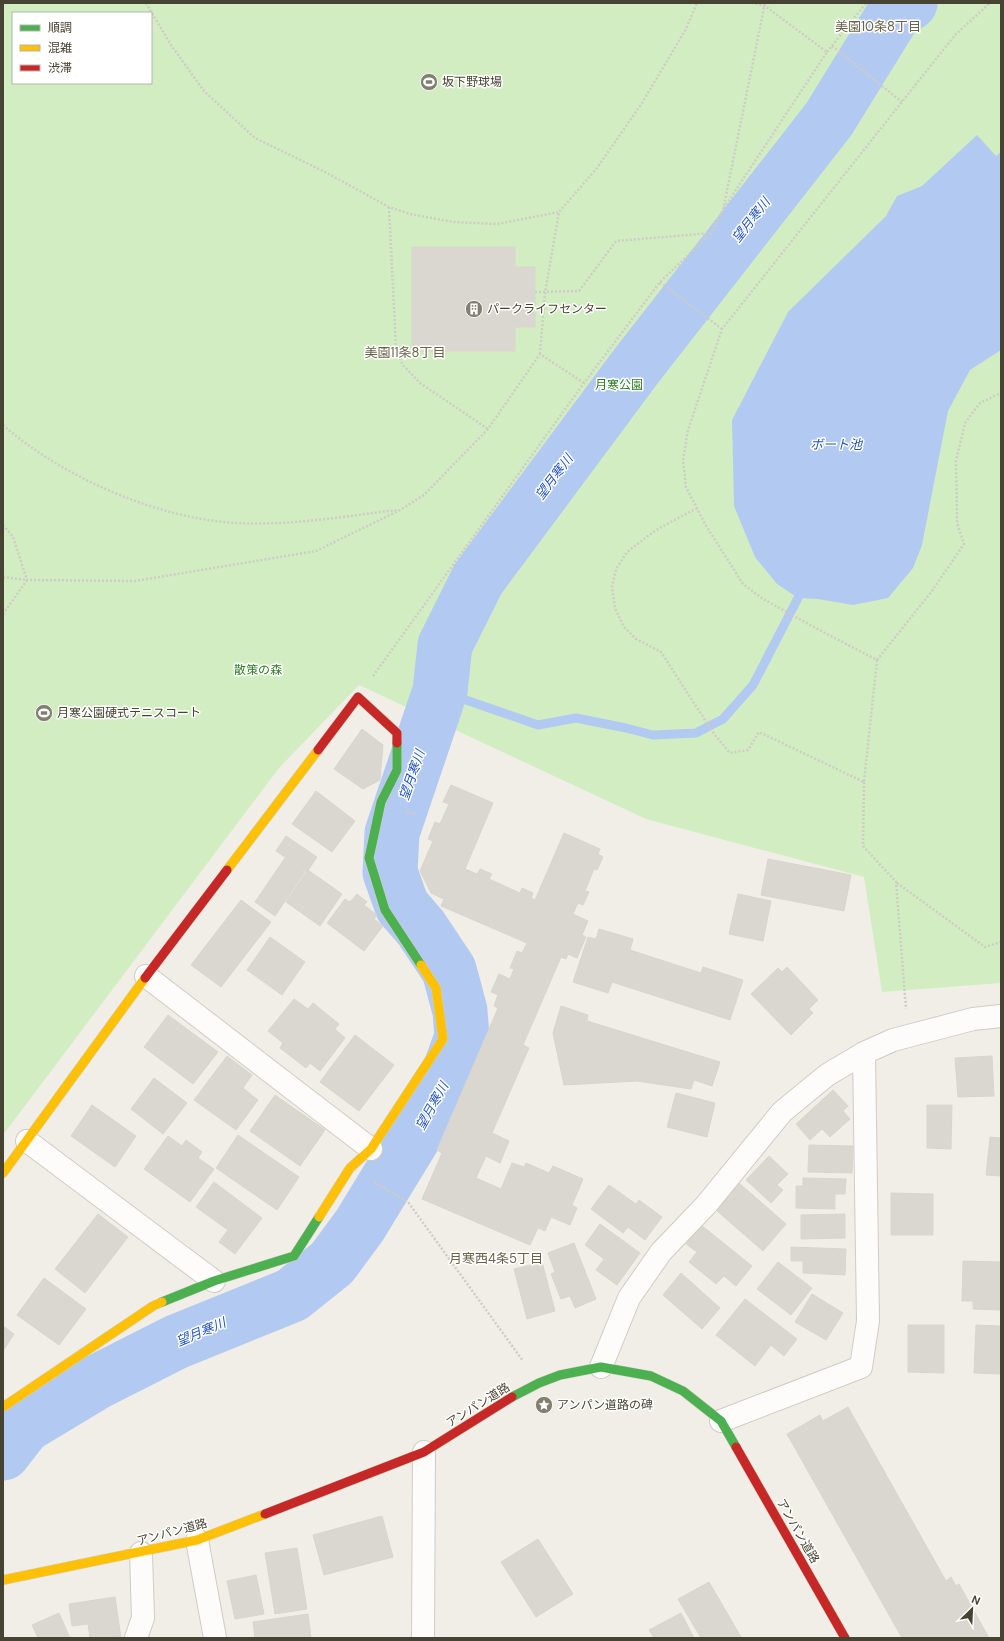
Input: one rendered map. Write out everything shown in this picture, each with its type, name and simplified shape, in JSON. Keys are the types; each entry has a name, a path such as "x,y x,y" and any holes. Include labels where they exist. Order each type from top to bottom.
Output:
{"street":[{"path":"3,1173 146,976 358,697 397,733 397,770 381,802 369,858 385,910 436,988 443,1039 371,1149 350,1168 294,1256 214,1281 153,1306 3,1407"},
{"path":"146,976 371,1149"},
{"path":"601,1367 629,1298 661,1252 706,1205 782,1112 827,1075 864,1053 893,1040 918,1032 973,1019 1001,1016"},
{"path":"721,1420 861,1367 868,1321 864,1053"},
{"path":"27,1141 214,1281"},
{"name":"アンパン道路","path":"3,1580 141,1553 197,1540 424,1452 518,1394 539,1383 560,1375 601,1367 651,1376 683,1391 721,1420 845,1638"},
{"path":"423,1638 424,1452"},
{"path":"197,1540 215,1638"},
{"path":"136,1638 143,1618 141,1553"}],"path":[{"path":"146,3 151,12"},
{"path":"3,577 27,580 135,581 316,551 400,510 424,495 488,429 540,354 545,293 559,212 597,168 642,103 686,29 697,3"},
{"path":"754,3 765,5 827,52"},
{"path":"358,697 584,383 660,282 711,233 723,210 827,52 866,3"},
{"path":"877,660 763,599 743,584 709,531 686,487 683,460 688,430 722,329 955,35 990,3"},
{"path":"723,210 765,5"},
{"path":"152,13 171,45 204,91 255,138 327,173 389,207 410,214 454,222 496,224 559,212"},
{"path":"832,46 902,102"},
{"path":"389,207 396,348 402,364 420,383 488,429"},
{"path":"535,292 545,293 579,291 616,241 711,233"},
{"path":"660,282 722,329"},
{"path":"540,354 584,383"},
{"path":"1001,394 980,403 965,423 956,461 957,523 964,544 932,591 877,660 864,782 863,846 896,882 986,947 1001,942"},
{"path":"3,425 24,443 77,476 132,500 185,515 237,523 297,522 400,510"},
{"path":"697,508 656,530 627,552 616,569 612,587 614,608 624,627 636,639 661,652 714,734 730,753 748,750 759,732 864,782"},
{"path":"3,525 13,537 27,580"},
{"path":"3,614 27,580"},
{"path":"896,882 906,1009"},
{"path":"350,1168 408,1202 539,1383"}],"green space":[{"name":"月寒公園","path":"3,3 1001,3 1001,983 882,992 864,877 646,819 359,685 279,768 3,1135"}],"water":[{"name":"ボート池","path":"977,135 996,156 1001,152 1001,350 970,370 948,411 922,545 913,568 888,598 853,605 818,599 798,598 777,584 755,557 734,506 732,420 788,312 886,216 897,196 922,186"}],"building":[{"name":"パークライフセンター","path":"412,247 515,247 515,267 535,267 535,327 515,327 515,351 412,351"},
{"path":"362,729 383,745 380,780 363,789 334,769"},
{"path":"451,785 493,803 465,869 477,874 480,869 492,874 489,879 520,893 522,888 533,893 531,898 535,900 564,833 600,849 598,854 603,857 597,870 594,869 585,891 589,892 583,905 578,903 573,914 588,921 582,935 586,937 577,958 568,954 566,959 561,957 523,1045 529,1048 492,1133 509,1141 500,1163 486,1156 476,1178 501,1189 512,1163 524,1167 526,1163 549,1173 553,1166 583,1179 572,1205 577,1208 570,1225 551,1217 545,1231 538,1228 530,1245 422,1199 442,1153 437,1150 498,1008 494,1006 498,995 491,992 499,974 510,979 514,969 510,968 517,951 522,953 527,943 441,906 444,899 431,893 420,871 433,841 428,839 435,822 440,824 449,804 443,802"},
{"path":"316,791 355,821 332,852 292,824"},
{"path":"286,836 317,857 307,872 276,851"},
{"path":"285,858 305,872 275,916 255,902"},
{"path":"768,859 851,875 844,911 761,895"},
{"path":"308,870 342,894 320,926 286,902"},
{"path":"357,894 367,902 364,905 377,915 374,919 383,926 364,951 327,923 345,899 350,902"},
{"path":"738,894 771,901 763,941 729,934"},
{"path":"241,900 271,922 221,987 191,965"},
{"path":"599,929 633,939 630,950 701,973 703,967 743,980 730,1020 612,982 608,993 573,982 588,937 596,939"},
{"path":"270,937 305,962 282,995 247,970"},
{"path":"787,967 818,1000 809,1009 813,1013 791,1035 751,994 778,968 782,972"},
{"path":"294,999 308,1009 313,1003 339,1024 335,1029 345,1038 320,1071 310,1063 306,1068 280,1048 283,1043 268,1031"},
{"path":"561,1006 588,1015 587,1021 720,1062 712,1086 694,1080 691,1089 637,1081 564,1085 553,1033"},
{"path":"168,1015 218,1052 193,1084 144,1047"},
{"path":"355,1035 394,1065 359,1111 320,1082"},
{"path":"227,1056 252,1075 243,1088 258,1100 236,1130 194,1100"},
{"path":"992,1056 994,1096 958,1097 955,1058"},
{"path":"154,1078 187,1103 163,1134 131,1109"},
{"path":"833,1090 848,1106 843,1111 850,1119 830,1137 822,1129 810,1140 796,1124"},
{"path":"676,1093 715,1103 707,1137 667,1127"},
{"path":"275,1095 325,1130 300,1166 250,1131"},
{"path":"92,1105 136,1136 115,1167 71,1136"},
{"path":"927,1105 952,1105 951,1149 927,1148"},
{"path":"238,1135 299,1177 277,1210 216,1168"},
{"path":"168,1136 182,1146 186,1140 202,1152 198,1158 214,1169 190,1202 144,1169"},
{"path":"990,1137 1001,1138 1001,1176 986,1175"},
{"path":"809,1145 853,1146 852,1173 808,1172"},
{"path":"769,1156 788,1174 777,1185 783,1190 771,1203 746,1180"},
{"path":"803,1178 846,1179 845,1194 835,1194 835,1209 796,1208 796,1186 803,1186"},
{"path":"214,1182 262,1218 235,1254 219,1242 228,1230 196,1207"},
{"path":"739,1183 786,1224 763,1251 716,1210"},
{"path":"609,1185 636,1204 639,1200 662,1217 645,1240 628,1227 623,1233 591,1209"},
{"path":"891,1193 933,1194 933,1235 891,1235"},
{"path":"98,1214 128,1237 85,1293 55,1269"},
{"path":"845,1214 845,1238 801,1239 801,1215"},
{"path":"600,1224 640,1253 617,1285 596,1270 604,1259 585,1245"},
{"path":"701,1225 752,1266 736,1286 724,1276 716,1284 689,1262 697,1252 686,1244"},
{"path":"574,1243 596,1299 575,1308 570,1296 561,1299 551,1274 555,1272 548,1253"},
{"path":"791,1247 846,1249 845,1275 803,1273 803,1261 791,1261"},
{"path":"963,1261 1001,1262 1001,1310 973,1309 973,1301 962,1301"},
{"path":"542,1262 555,1311 527,1319 514,1269"},
{"path":"778,1262 812,1288 791,1315 757,1289"},
{"path":"681,1273 720,1308 702,1329 663,1295"},
{"path":"44,1278 86,1309 59,1345 17,1315"},
{"path":"812,1294 843,1313 826,1340 795,1322"},
{"path":"745,1299 797,1339 784,1356 771,1345 755,1366 716,1335"},
{"path":"908,1325 944,1325 944,1373 908,1372"},
{"path":"976,1325 1001,1326 1001,1374 974,1373"},
{"path":"3,1326 14,1334 3,1351"},
{"path":"848,1407 946,1581 951,1577 956,1586 959,1584 989,1638 902,1638 787,1434 820,1415 823,1421"},
{"path":"382,1516 393,1557 324,1575 313,1535"},
{"path":"538,1539 573,1594 536,1617 501,1562"},
{"path":"297,1548 307,1609 275,1614 265,1553"},
{"path":"256,1575 264,1614 235,1619 227,1581"},
{"path":"709,1582 741,1637 701,1638 678,1599"},
{"path":"115,1597 121,1638 90,1638 88,1624 72,1626 69,1604"},
{"path":"59,1613 70,1638 38,1638 32,1625"},
{"path":"681,1613 694,1638 654,1638 649,1630"},
{"path":"308,1614 311,1638 255,1638 253,1622"}],"waterway":[{"name":"望月寒川","path":"3,1453 24,1426 97,1382 176,1342 292,1295 332,1263 360,1225 443,1089 462,1037 460,1011 449,970 421,928 402,906 390,872 392,833 440,691 445,645 478,579 637,365 829,119 895,12 910,3"},
{"path":"440,691 538,725 576,718 653,735 696,733 723,719 753,685 798,598"}],"traffic: fast":[{"path":"397,743 397,770 381,802 369,858 385,910 421,965"},
{"path":"162,1302 214,1281 294,1256 319,1217"},
{"path":"512,1397 539,1383 560,1375 601,1367 651,1376 683,1391 721,1421 736,1447"}],"traffic: slow":[{"path":"227,870 318,750"},
{"path":"319,1217 350,1168 371,1149 443,1039 436,988 421,965"},
{"path":"3,1173 145,978"},
{"path":"3,1407 153,1306 162,1302"},
{"path":"3,1580 197,1540 265,1514"}],"traffic: jam":[{"path":"318,750 358,697 397,733 397,743"},
{"path":"145,978 227,870"},
{"path":"265,1514 424,1452 512,1397"},
{"path":"736,1447 845,1638"}],"place":[{"name":"坂下野球場","path":"429,82"},
{"name":"パークライフセンター","path":"474,309"},
{"name":"月寒公園硬式テニスコート","path":"44,713"},
{"name":"アンパン道路の碑","path":"544,1405"}],"district":[{"name":"美園10条8丁目","path":"878,26"},
{"name":"美園11条8丁目","path":"405,352"},
{"name":"月寒西4条5丁目","path":"496,1258"}],"park label":[{"name":"散策の森","path":"258,670"}]}
